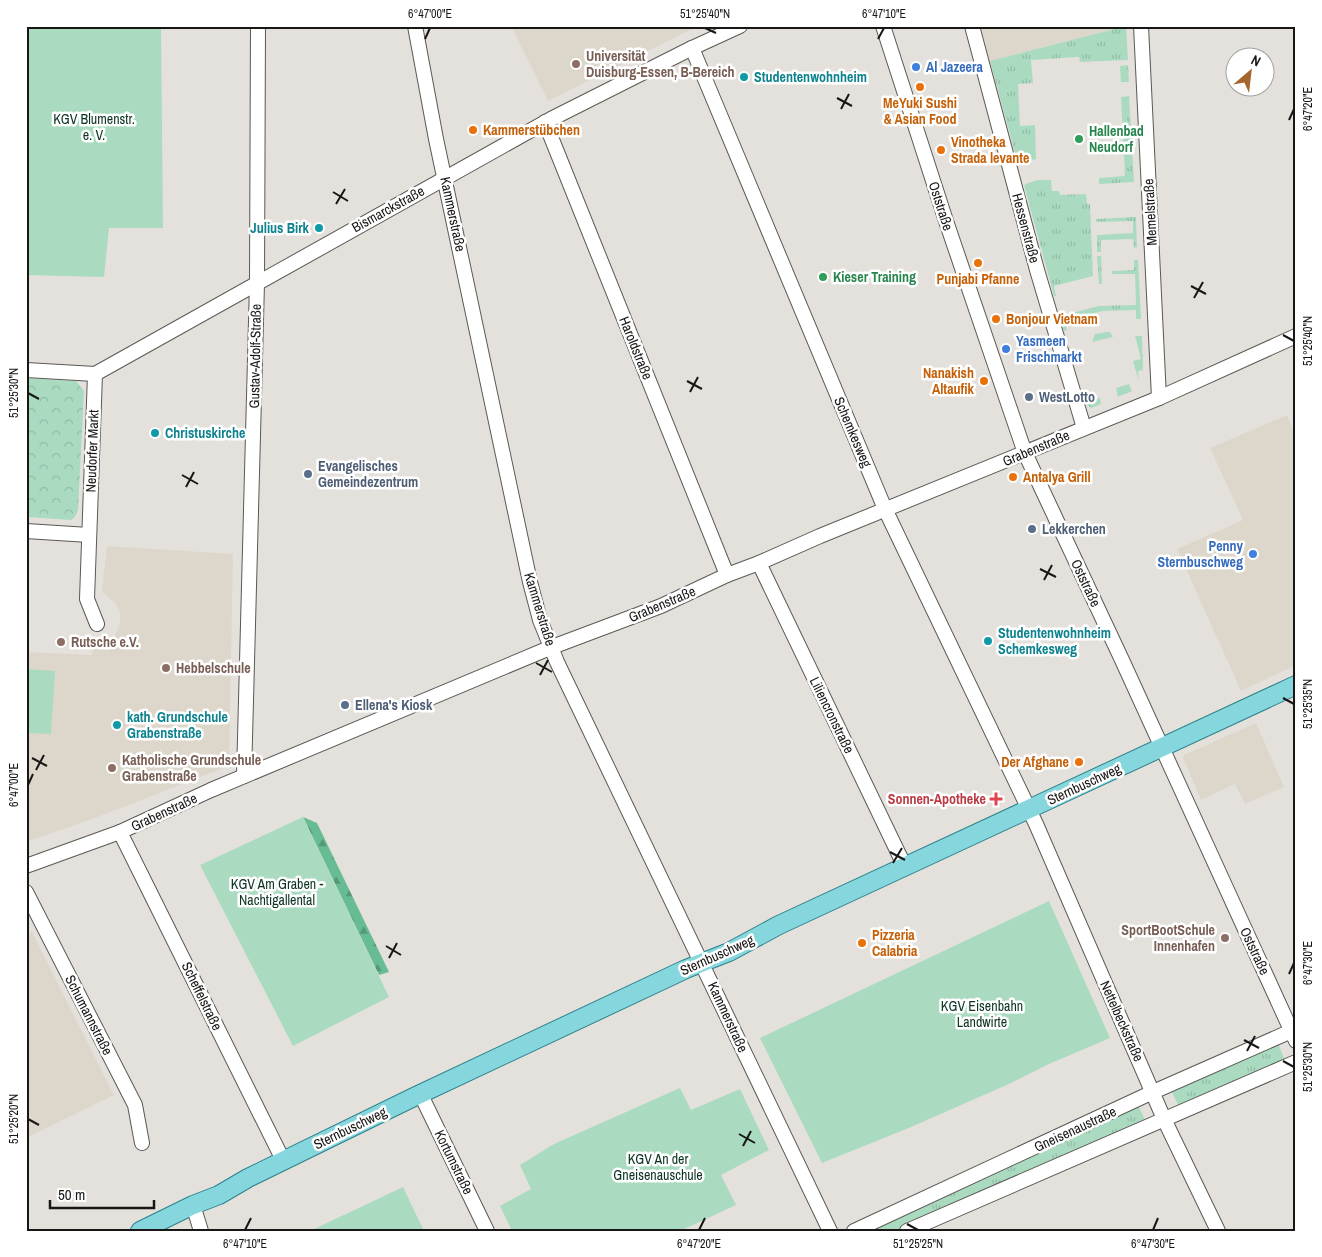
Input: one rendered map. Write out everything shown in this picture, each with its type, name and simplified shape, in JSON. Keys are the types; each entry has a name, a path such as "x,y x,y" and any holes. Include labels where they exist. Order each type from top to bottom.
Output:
{"main road":[{"name":"Sternbuschweg","path":"140,1231 193,1205 219,1195 283,1160 420,1094 686,969 729,952 779,925 1296,685"}],"street":[{"name":"Gustav-Adolf-Straße","path":"244,776 257,283 258,26"},
{"name":"Kammerstraße","path":"415,26 530,582 540,620 552,647 556,662 830,1231"},
{"name":"Bismarckstraße","path":"95,374 545,122 740,26"},
{"name":"Oststraße","path":"883,26 946,221 1025,453 1294,1034"},
{"name":"Hessenstraße","path":"972,26 1038,270 1084,428"},
{"name":"Memelstraße","path":"1141,26 1159,398"},
{"name":"Schemkesweg","path":"692,48 885,509 1029,810"},
{"name":"Haroldstraße","path":"545,122 728,575"},
{"name":"Grabenstraße","path":"26,866 120,832 244,776 552,647 660,606 728,575 885,509 1159,398 1296,336"},
{"path":"26,370 95,374"},
{"name":"Neudorfer Markt","path":"95,374 87,599 97,624"},
{"path":"26,531 89,535"},
{"name":"Liliencronstraße","path":"760,563 905,867"},
{"name":"Nettelbeckstraße","path":"1029,810 1164,1119 1218,1231"},
{"name":"Scheffelstraße","path":"120,832 283,1160"},
{"name":"Schumannstraße","path":"26,892 135,1105 142,1143"},
{"name":"Gneisenaustraße","path":"854,1231 1153,1092 1294,1034"},
{"name":"Gneisenaustraße","path":"908,1231 1296,1062"},
{"name":"Kortumstraße","path":"420,1094 487,1231"},
{"path":"193,1205 201,1231"}],"shaded area":[{"name":"Universität Duisburg-Essen, B-Bereich","path":"511,26 698,26 548,101"},
{"path":"980,26 1125,26 990,61"},
{"path":"1287,415 1296,436 1296,665 1241,691 1177,549 1243,520 1210,448"},
{"path":"107,546 233,554 229,766 95,818 26,842 26,652 92,655 94,645 104,644 114,638 120,624 120,613 115,603 102,592"},
{"path":"1256,723 1284,787 1245,804 1235,784 1201,800 1183,758 1184,755"},
{"path":"32,932 114,1095 26,1138 26,935"}],"green space":[{"name":"KGV Blumenstr. e. V.","path":"26,26 161,26 163,228 109,228 104,277 26,275"},
{"path":"1126,26 1128,60 1080,62 1079,57 1031,60 1033,83 1018,84 1020,126 1035,125 1036,159 1018,164 990,61"},
{"path":"1128,65 1129,82 1121,82 1120,66"},
{"path":"1129,96 1134,182 1099,184 1099,178 1125,176 1121,97"},
{"path":"1037,180 1051,180 1052,191 1059,191 1060,195 1086,194 1087,204 1090,204 1093,276 1054,286 1056,296 1054,296 1024,185"},
{"path":"1136,217 1137,247 1134,248 1133,239 1101,240 1101,252 1097,252 1097,235 1133,233 1133,221 1096,222 1096,219"},
{"path":"1097,256 1101,256 1102,284 1099,284"},
{"path":"1134,260 1138,260 1141,319 1136,319 1136,310 1103,311 1065,320 1067,330 1064,331 1060,316 1099,306 1136,305 1135,274 1112,274 1112,271 1134,270"},
{"path":"1110,332 1113,337 1092,342 1095,334"},
{"path":"1135,336 1142,336 1143,370 1138,371 1139,381 1133,361 1141,359"},
{"path":"26,378 76,381 84,391 78,510 75,517 71,520 26,517"},
{"path":"1129,384 1132,391 1118,397 1116,388"},
{"path":"1082,397 1086,401 1100,398 1101,404 1091,408"},
{"path":"26,669 55,671 51,734 26,733"},
{"path":"303,817 317,823 389,972 379,975"},
{"name":"KGV Am Graben - Nachtigallental","path":"303,817 389,997 293,1046 200,865"},
{"name":"KGV Eisenbahn Landwirte","path":"1049,901 1110,1038 911,1127 822,1163 760,1038"},
{"path":"1278,1043 1285,1061 1179,1107 1171,1090"},
{"name":"KGV An der Gneisenauschule","path":"680,1088 691,1110 740,1089 769,1150 721,1175 736,1205 680,1231 512,1231 500,1206 531,1189 520,1165 554,1144"},
{"path":"1138,1105 1146,1122 895,1231 866,1231"},
{"path":"403,1187 424,1231 310,1231"}],"place":[{"name":"Universität Duisburg-Essen, B-Bereich","path":"576,64"},
{"name":"Al Jazeera","path":"916,67"},
{"name":"Studentenwohnheim","path":"744,77"},
{"name":"MeYuki Sushi & Asian Food","path":"920,87"},
{"name":"Kammerstübchen","path":"473,130"},
{"name":"Hallenbad Neudorf","path":"1079,139"},
{"name":"Vinotheka Strada levante","path":"941,150"},
{"name":"Julius Birk","path":"319,228"},
{"name":"Punjabi Pfanne","path":"978,263"},
{"name":"Kieser Training","path":"823,277"},
{"name":"Bonjour Vietnam","path":"996,319"},
{"name":"Yasmeen Frischmarkt","path":"1006,349"},
{"name":"Nanakish Altaufik","path":"984,381"},
{"name":"WestLotto","path":"1029,397"},
{"name":"Christuskirche","path":"155,433"},
{"name":"Evangelisches Gemeindezentrum","path":"308,474"},
{"name":"Antalya Grill","path":"1013,477"},
{"name":"Lekkerchen","path":"1032,529"},
{"name":"Penny Sternbuschweg","path":"1253,554"},
{"name":"Studentenwohnheim Schemkesweg","path":"988,641"},
{"name":"Rutsche e.V.","path":"61,642"},
{"name":"Hebbelschule","path":"166,668"},
{"name":"Ellena's Kiosk","path":"345,705"},
{"name":"kath. Grundschule Grabenstraße","path":"117,725"},
{"name":"Der Afghane","path":"1079,762"},
{"name":"Katholische Grundschule Grabenstraße","path":"112,768"},
{"name":"Sonnen-Apotheke","path":"996,799"},
{"name":"SportBootSchule Innenhafen","path":"1225,938"},
{"name":"Pizzeria Calabria","path":"862,943"}]}
